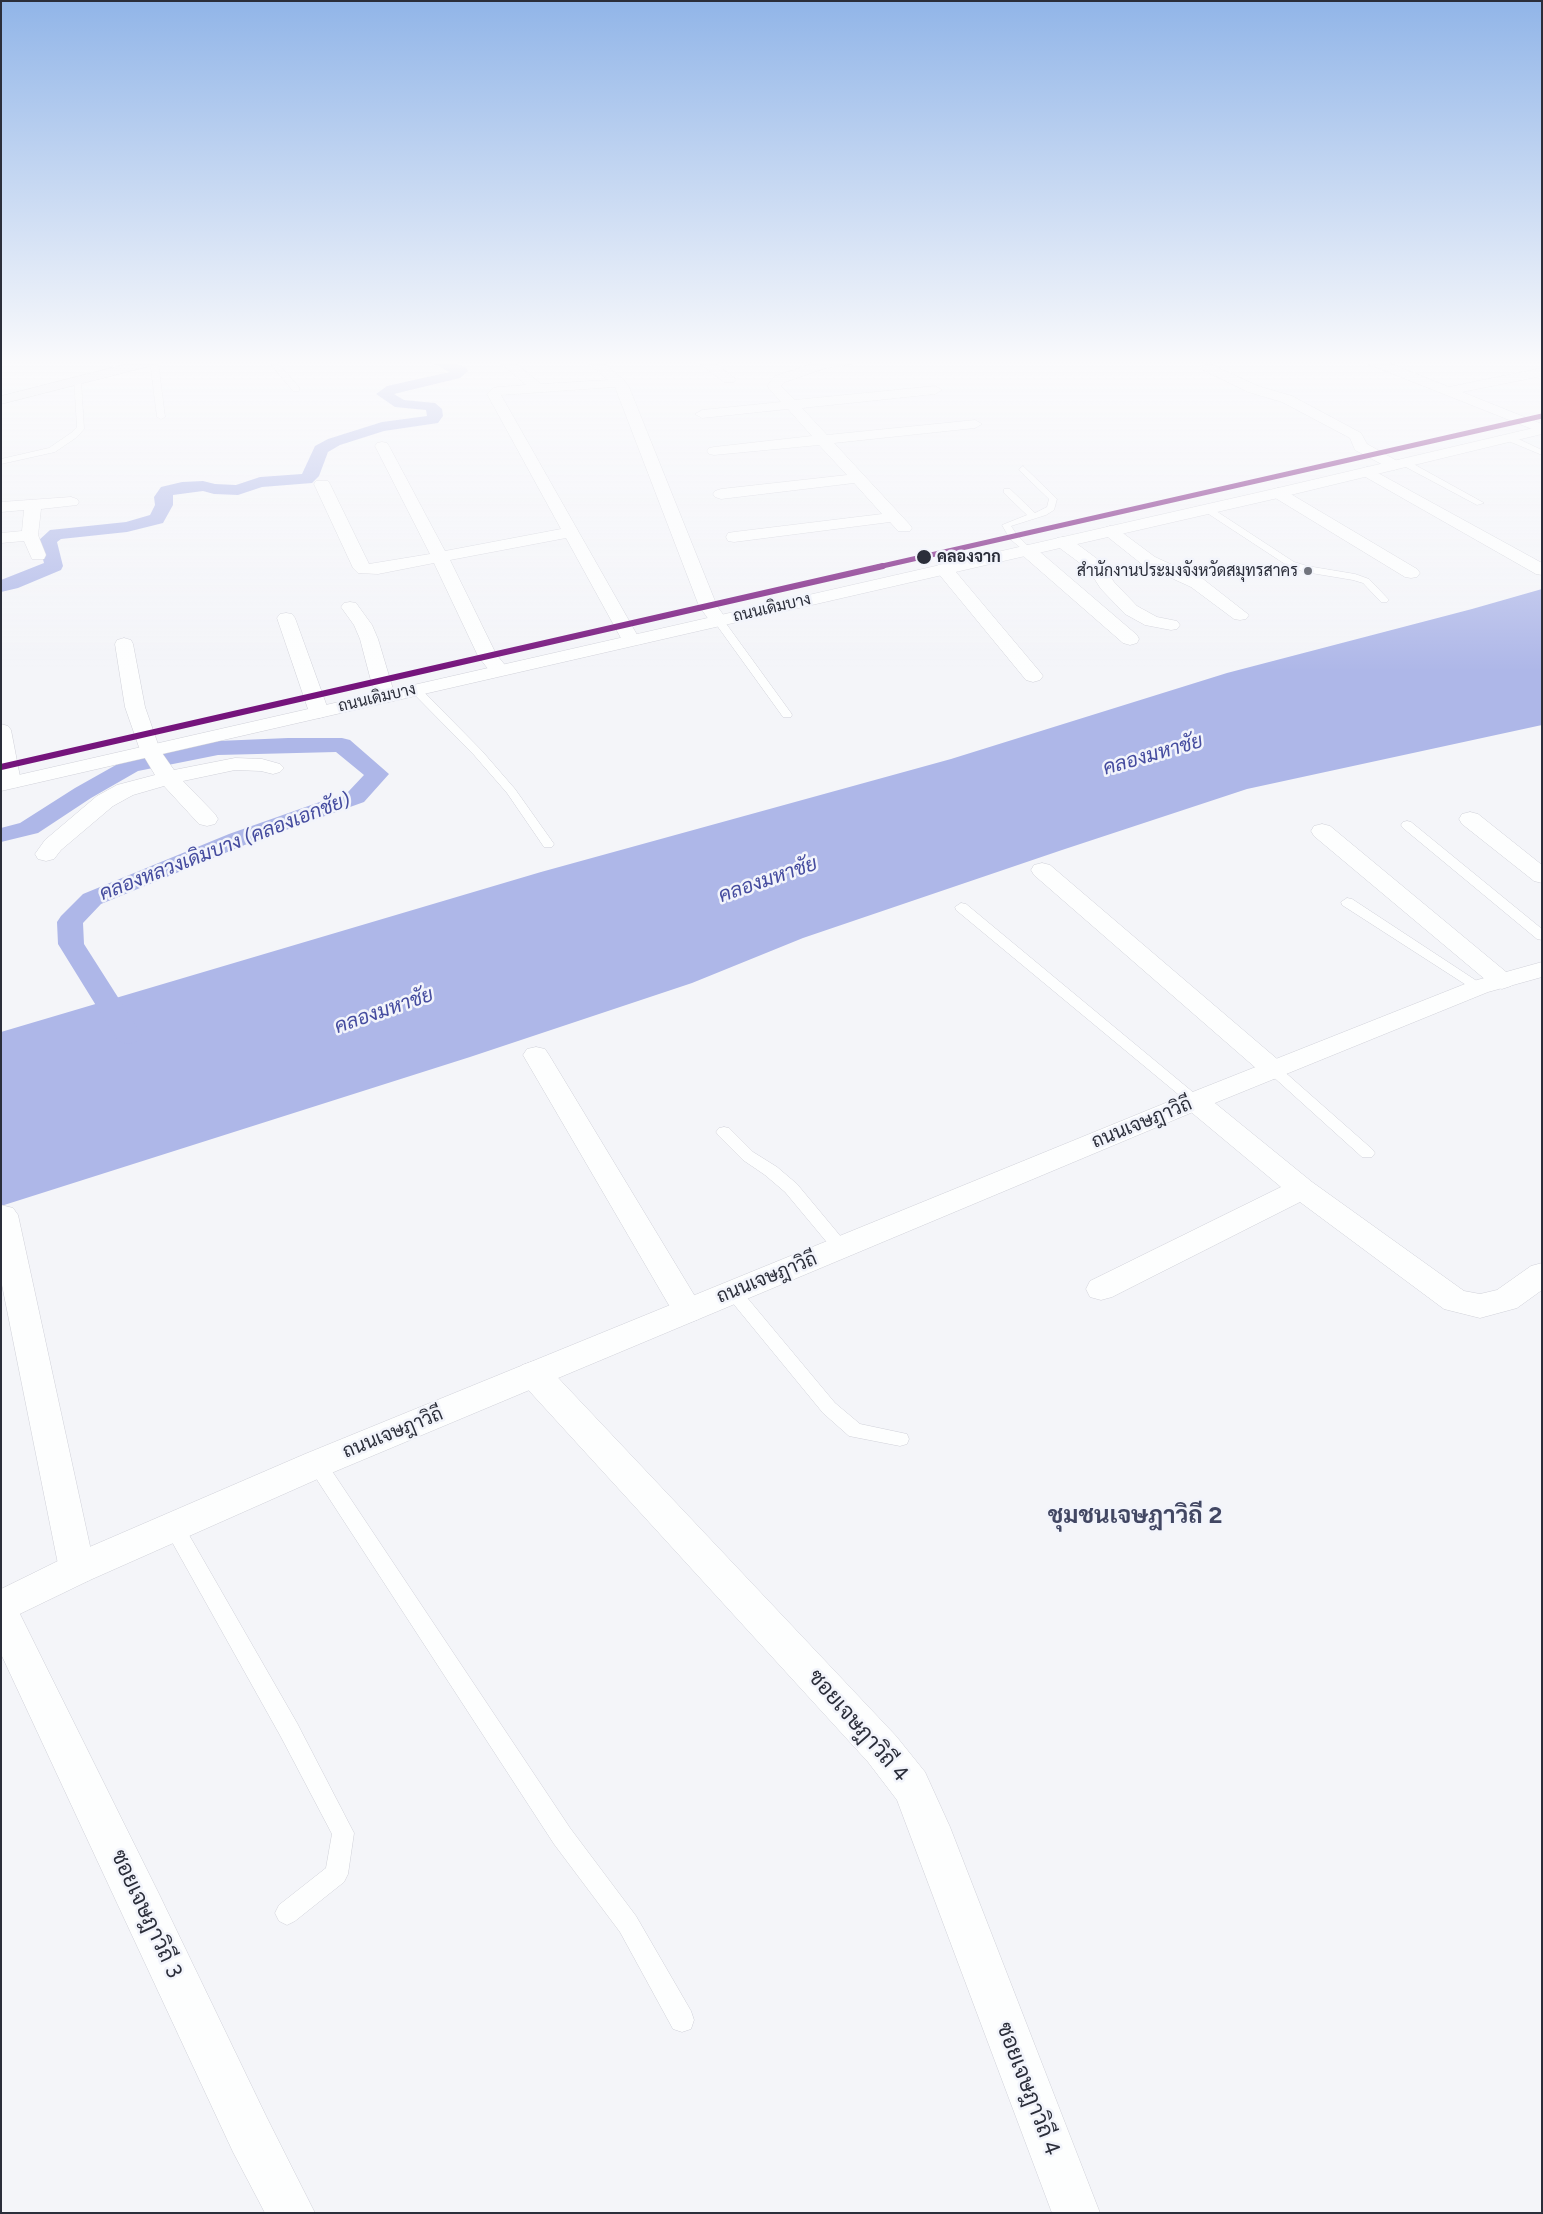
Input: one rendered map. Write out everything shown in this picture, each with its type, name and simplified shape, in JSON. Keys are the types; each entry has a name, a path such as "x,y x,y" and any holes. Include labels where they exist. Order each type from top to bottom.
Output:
{"street":[{"path":"392,464 440,557 488,656 499,670"},
{"path":"533,464 631,640"},
{"path":"651,464 708,606 718,620"},
{"path":"734,537 899,522 845,464"},
{"name":"ถนนเดิมบาง","path":"6,783 1398,464"},
{"path":"1367,472 1542,570"},
{"path":"721,494 858,478"},
{"path":"322,484 359,564 364,569 378,569 570,532"},
{"path":"1278,493 1411,573"},
{"path":"1,507 71,502"},
{"path":"33,505 30,535 38,556"},
{"path":"1110,531 1149,561 1196,583 1240,615"},
{"path":"1,538 30,535"},
{"path":"1062,542 1094,566 1106,585 1131,610 1152,621 1171,625"},
{"path":"1027,550 1130,639"},
{"path":"944,569 1033,676"},
{"path":"350,607 369,639 385,696"},
{"path":"286,618 319,712"},
{"path":"124,644 135,707 151,751 168,778 207,819"},
{"path":"1,730 6,783"},
{"path":"46,854 53,844 104,801 125,790 168,778 235,764 262,765 273,768"},
{"path":"1470,819 1542,876"},
{"path":"1322,831 1490,984"},
{"path":"1042,870 1274,1070"},
{"name":"ถนนเจษฎาวิถี","path":"1,1607 77,1569 318,1464 1195,1101 1490,984 1540,972"},
{"path":"536,1055 688,1311"},
{"path":"1195,1101 1302,1189 1455,1300 1480,1306 1506,1300 1542,1274"},
{"path":"1101,1289 1302,1189"},
{"path":"3,1215 77,1569"},
{"name":"ซอยเจษฎาวิถี 4","path":"534,1374 882,1749 911,1786 929,1827 1076,2213"},
{"name":"ซอยเจษฎาวิถี 3","path":"1,1614 150,1920 250,2135 291,2213"}],"lane":[{"path":"1400,464 1480,503"},
{"path":"1023,469 1054,499 1051,508 1006,526 1012,537 1027,550"},
{"path":"1007,491 1033,516"},
{"path":"1207,509 1291,564 1348,575 1366,581 1384,600"},
{"path":"718,620 787,715"},
{"path":"415,689 478,753 511,791 548,844"},
{"path":"1407,825 1542,936"},
{"path":"1347,902 1490,984"},
{"path":"961,907 1195,1101"},
{"path":"1274,1070 1368,1153"},
{"path":"724,1132 748,1156 771,1171 791,1188 841,1248"},
{"path":"733,1292 829,1408 856,1431 900,1439"},
{"path":"318,1464 562,1836 628,1924 682,2020"},
{"path":"174,1527 289,1730 343,1833 336,1874 287,1913"}],"water":[{"name":"คลองมหาชัย","path":"1542,589 1542,725 1247,789 803,938 692,983 470,1057 1,1206 1,1032 541,872 951,759 1227,673"}],"waterway":[{"path":"1,586 11,584 54,566 47,541 56,534 127,527 157,519 164,505 163,497 167,491 182,487 203,486 214,489 238,490 260,482 306,479 311,476 315,464"},
{"name":"คลองหลวงเดิมบาง (คลองเอกชัย)","path":"1,835 29,828 83,793 131,766 218,748 342,745 377,774 356,797 238,839 92,899 70,922 71,944 128,1035"}],"transit line":[{"path":"1,767 1330,464"}],"place":[{"name":"คลองจาก","path":"924,557"},
{"name":"สำนักงานประมงจังหวัดสมุทรสาคร","path":"1308,571"}],"district":[{"name":"ชุมชนเจษฎาวิถี 2","path":"1135,1516"}]}
